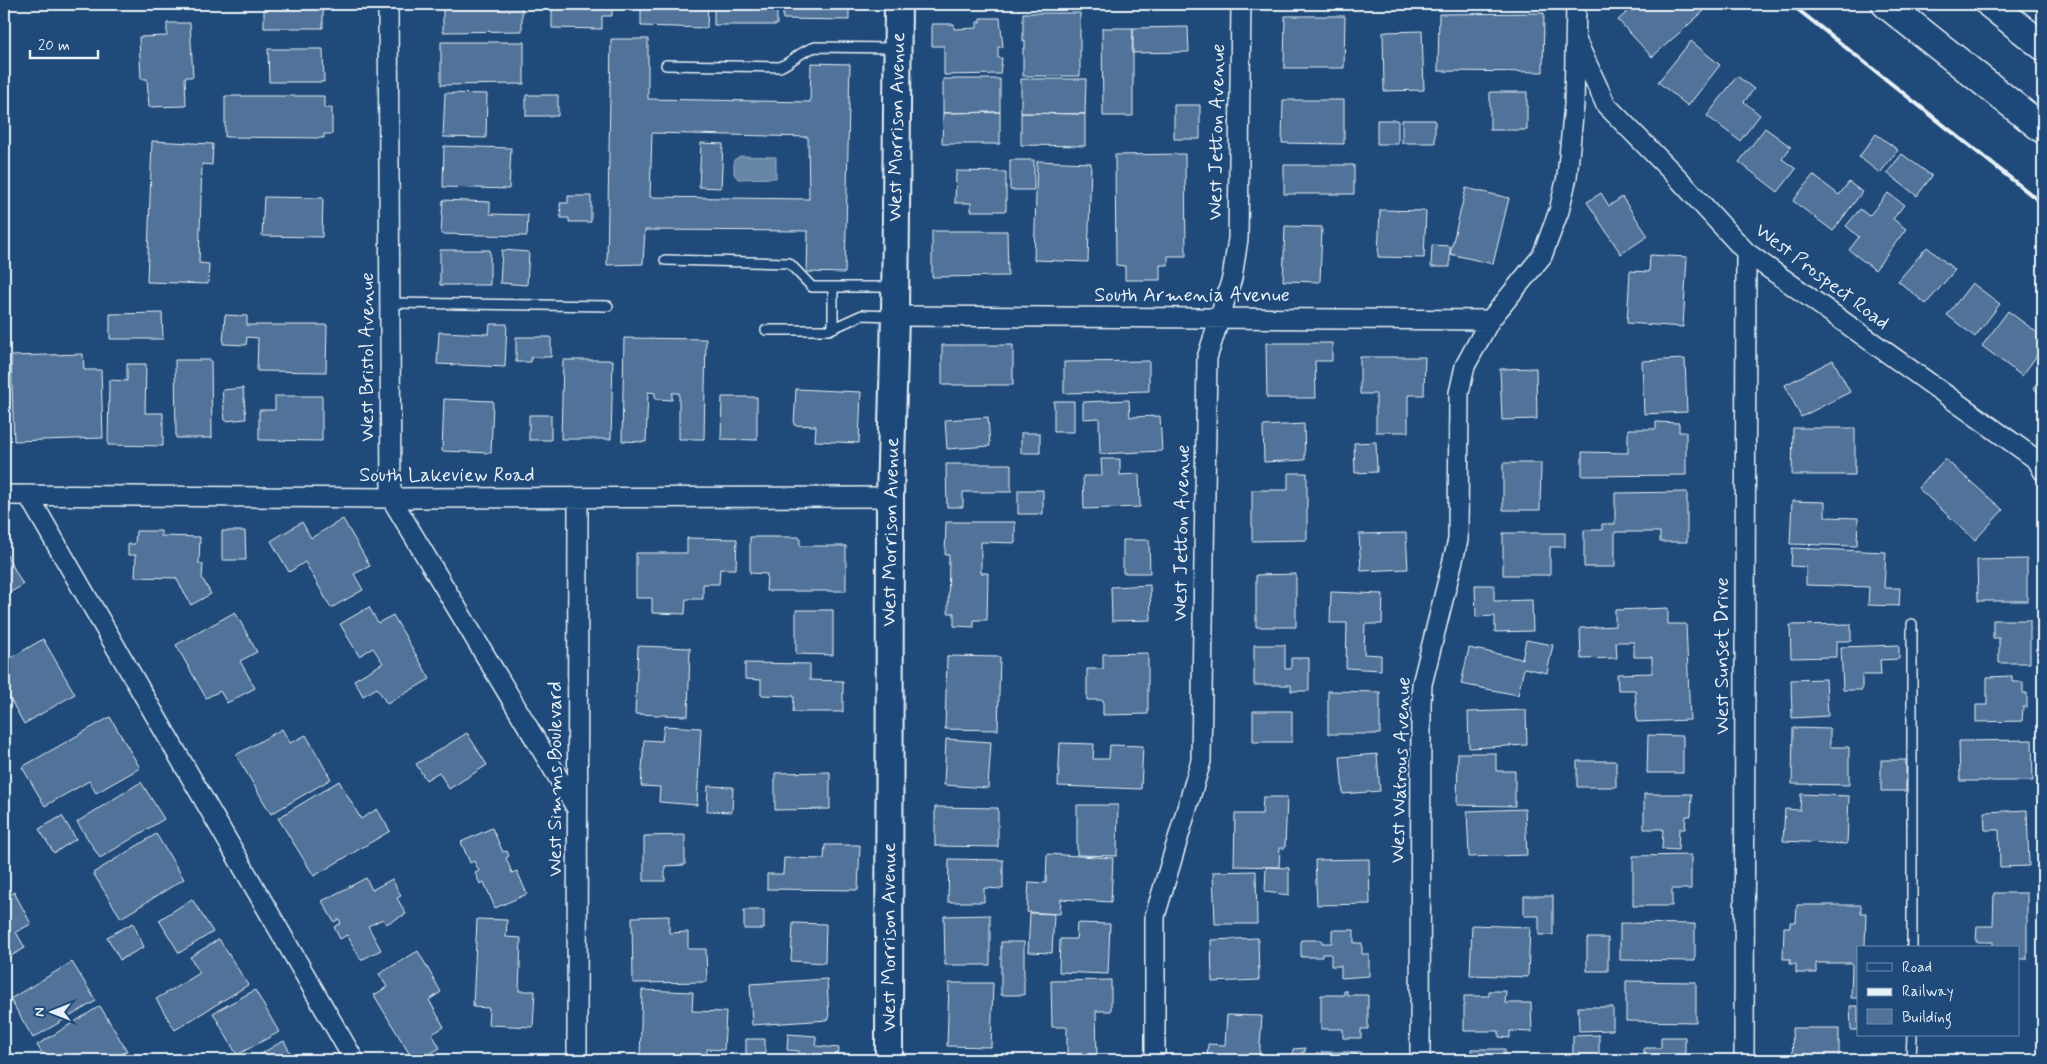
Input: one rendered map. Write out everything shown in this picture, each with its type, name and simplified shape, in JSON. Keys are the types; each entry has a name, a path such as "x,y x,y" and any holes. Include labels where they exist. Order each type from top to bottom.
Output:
{"highway":[{"path":"1886,4 2043,129"},
{"path":"1990,4 2043,46"}],"street":[{"name":"West Bristol Avenue","path":"388,4 391,498"},
{"name":"West Morrison Avenue","path":"889,1060 890,497 895,316 898,4"},
{"name":"West Jetton Avenue","path":"1155,1060 1155,916 1201,760 1207,358 1232,278 1238,239 1241,4"},
{"name":"West Watrous Avenue","path":"1420,1060 1422,684 1458,540 1459,393 1465,366 1490,320 1542,256 1559,211 1567,177 1574,105 1576,4"},
{"name":"West Prospect Road","path":"1575,36 1606,104 1746,252 2037,460 2043,471"},
{"name":"West Sunset Drive","path":"1744,1060 1746,252"},
{"name":"South Armenia Avenue","path":"895,316 1490,320"},
{"name":"South Lakeview Road","path":"4,495 391,498 890,497"},
{"path":"28,495 354,1060"},
{"path":"391,498 577,809"},
{"name":"West Simms Boulevard","path":"577,1060 578,498"}],"lane":[{"path":"666,65 780,67 793,61 805,49 816,47 898,48"},
{"path":"666,260 789,263 812,287 895,287"},
{"path":"833,287 833,328"},
{"path":"390,303 608,306"},
{"path":"766,330 829,330 862,315 895,316"},
{"path":"1912,624 1912,946"},
{"path":"1911,1060 1912,1036"}],"water":[{"path":"740,156 776,157 776,178 738,179 734,174 734,160"}],"building":[{"path":"264,4 323,4 323,28 264,28"},
{"path":"443,4 522,4 522,31 443,32"},
{"path":"552,4 612,4 612,16 602,16 602,29 552,28"},
{"path":"641,4 708,4 707,28 641,26"},
{"path":"714,4 777,4 777,25 714,25"},
{"path":"783,4 849,4 849,20 783,19"},
{"path":"1636,4 1697,4 1704,11 1652,57 1618,20"},
{"path":"1023,13 1080,13 1080,76 1023,76 1023,48 1025,48 1025,41 1023,41"},
{"path":"1544,13 1543,72 1438,71 1439,14"},
{"path":"1285,16 1345,16 1344,68 1284,68"},
{"path":"980,18 1000,18 1003,47 998,47 998,58 1002,58 1000,74 944,75 944,46 932,46 932,24 954,24 954,29 977,28 977,22 980,22"},
{"path":"167,23 190,23 193,77 185,77 186,106 149,107 147,79 141,79 139,37 167,36"},
{"path":"1188,27 1189,52 1132,53 1133,28"},
{"path":"1102,28 1133,28 1133,116 1103,116"},
{"path":"1422,31 1424,90 1384,91 1383,32"},
{"path":"611,39 648,39 648,99 810,102 811,63 850,64 845,273 807,272 808,231 645,230 643,264 607,265","holes":["652,133 808,137 809,199 650,197"]},
{"path":"1691,41 1720,65 1688,106 1658,82"},
{"path":"441,42 524,42 524,84 441,85"},
{"path":"268,49 323,49 324,82 269,82"},
{"path":"1737,76 1754,89 1744,102 1760,115 1740,141 1707,116"},
{"path":"943,79 1000,79 1000,112 943,113"},
{"path":"1021,79 1086,79 1085,114 1021,113"},
{"path":"1490,92 1527,92 1527,130 1490,130"},
{"path":"445,93 487,94 486,138 443,137"},
{"path":"526,95 558,95 558,116 526,116"},
{"path":"225,96 324,96 324,108 332,108 332,134 324,134 324,138 225,137"},
{"path":"1283,100 1344,100 1344,144 1282,143"},
{"path":"1174,105 1200,105 1200,139 1174,139"},
{"path":"1000,112 1000,144 942,144 943,113"},
{"path":"1021,113 1085,114 1085,146 1021,145"},
{"path":"1377,120 1398,120 1398,144 1377,144"},
{"path":"1402,120 1435,120 1435,143 1402,143"},
{"path":"1765,128 1791,147 1782,159 1796,169 1778,192 1739,162"},
{"path":"1876,134 1898,150 1880,173 1859,157"},
{"path":"152,141 213,144 212,165 202,164 199,263 209,264 208,284 147,282"},
{"path":"701,143 723,144 721,188 699,187"},
{"path":"444,146 511,148 509,189 443,187"},
{"path":"1185,154 1186,256 1168,256 1168,265 1160,265 1160,280 1125,280 1125,266 1116,265 1115,155"},
{"path":"1902,154 1932,176 1917,196 1887,173"},
{"path":"1010,160 1034,160 1034,190 1010,190"},
{"path":"1037,161 1091,163 1088,262 1034,260"},
{"path":"1284,165 1354,165 1354,194 1284,194"},
{"path":"956,171 1006,172 1006,211 971,211 971,203 955,203"},
{"path":"1813,175 1839,195 1849,182 1862,192 1833,231 1793,201"},
{"path":"1466,188 1509,198 1493,264 1450,254"},
{"path":"1601,193 1609,206 1622,197 1648,236 1621,254 1587,202"},
{"path":"1888,193 1904,205 1893,219 1906,229 1875,270 1849,250 1859,237 1846,226 1860,209 1869,216"},
{"path":"568,196 591,196 591,222 569,222 569,218 561,218 560,203 568,203"},
{"path":"264,197 323,198 322,237 262,236"},
{"path":"443,200 490,202 490,214 528,215 527,236 441,234"},
{"path":"1380,210 1426,211 1424,258 1378,257"},
{"path":"1285,226 1322,227 1320,282 1283,281"},
{"path":"932,231 1007,231 1008,276 932,277"},
{"path":"1432,245 1450,246 1450,267 1431,267"},
{"path":"1927,247 1955,270 1926,304 1898,281"},
{"path":"440,250 490,250 490,285 440,285"},
{"path":"502,250 529,252 527,285 500,283"},
{"path":"1650,255 1687,257 1683,327 1627,323 1630,271 1649,272"},
{"path":"1972,283 2000,304 1975,337 1947,315"},
{"path":"2008,311 2043,337 2043,347 2022,376 1982,346"},
{"path":"162,313 163,339 110,339 110,314"},
{"path":"225,315 247,316 247,325 327,325 326,372 257,371 258,338 247,337 246,345 223,344"},
{"path":"490,324 507,324 505,367 437,364 439,332 489,334"},
{"path":"516,337 551,337 551,357 531,357 531,362 516,362"},
{"path":"624,338 706,339 704,439 679,439 679,393 672,393 672,400 655,399 655,393 648,392 646,442 622,441"},
{"path":"1266,343 1332,343 1332,361 1315,361 1316,398 1267,398"},
{"path":"942,345 1013,345 1013,385 942,385"},
{"path":"83,354 84,370 101,370 103,438 14,441 11,356"},
{"path":"1360,357 1425,357 1424,395 1408,395 1408,432 1376,432 1376,394 1360,394"},
{"path":"1685,359 1687,412 1644,414 1642,361"},
{"path":"175,360 211,360 212,438 176,438"},
{"path":"563,360 613,360 611,439 561,439"},
{"path":"1833,360 1850,392 1801,417 1785,385"},
{"path":"1149,361 1149,391 1064,393 1064,362"},
{"path":"127,364 146,364 145,413 163,413 163,446 108,445 109,380 127,381"},
{"path":"1536,368 1537,419 1502,420 1500,369"},
{"path":"2043,375 2043,396 2033,388"},
{"path":"243,388 246,419 225,421 222,390"},
{"path":"796,389 861,392 859,443 815,441 816,426 794,425"},
{"path":"275,396 322,396 322,441 259,440 259,410 275,410"},
{"path":"722,397 757,397 757,440 721,439"},
{"path":"444,399 493,401 491,453 442,451"},
{"path":"1129,400 1130,417 1160,416 1162,451 1100,454 1099,418 1083,419 1083,402"},
{"path":"1054,401 1074,401 1074,432 1054,432"},
{"path":"529,415 551,415 551,440 529,440"},
{"path":"988,417 990,446 947,449 945,420"},
{"path":"1656,422 1679,423 1679,432 1686,432 1686,475 1582,476 1582,452 1628,453 1628,429 1656,429"},
{"path":"1304,424 1305,460 1264,462 1263,426"},
{"path":"1793,428 1855,428 1855,475 1792,475"},
{"path":"1021,433 1040,433 1040,453 1021,453"},
{"path":"1376,442 1377,472 1355,473 1354,443"},
{"path":"1101,459 1120,459 1120,475 1139,474 1140,507 1084,509 1083,476 1102,476"},
{"path":"1945,459 2003,510 1975,540 1918,488"},
{"path":"1503,463 1541,463 1540,510 1503,510"},
{"path":"946,464 1011,464 1011,492 963,492 963,507 947,507"},
{"path":"1288,473 1307,473 1307,540 1252,541 1252,490 1288,490"},
{"path":"1018,490 1043,490 1043,514 1018,514"},
{"path":"1687,492 1687,542 1660,542 1660,532 1615,532 1615,567 1584,567 1584,530 1602,530 1602,524 1615,524 1615,493"},
{"path":"1792,501 1825,502 1825,517 1858,518 1857,546 1790,544"},
{"path":"343,519 370,566 354,574 363,590 331,608 305,562 289,572 271,541 302,522 311,538"},
{"path":"946,522 1015,522 1015,543 981,542 981,573 988,573 987,620 974,620 974,627 954,626 954,613 948,613 949,555 945,555"},
{"path":"136,531 161,531 161,536 200,537 199,564 203,564 202,578 211,594 191,605 176,578 135,577 136,555 128,555 128,544 135,544"},
{"path":"222,531 245,531 246,560 222,560"},
{"path":"1406,533 1408,569 1361,571 1359,534"},
{"path":"1503,533 1565,533 1565,547 1550,547 1550,575 1503,575"},
{"path":"750,537 800,537 800,546 846,546 846,591 766,591 767,574 750,573"},
{"path":"687,538 737,539 736,569 720,569 719,584 703,584 703,599 686,599 685,614 652,613 652,598 636,598 636,553 687,553"},
{"path":"1123,540 1149,540 1150,573 1123,573"},
{"path":"1792,548 1886,552 1884,588 1900,588 1899,606 1868,605 1869,587 1806,585 1806,567 1791,566"},
{"path":"4,550 23,585 4,596"},
{"path":"2027,559 2027,601 1978,601 1977,560"},
{"path":"1296,574 1296,627 1256,627 1256,575"},
{"path":"1150,585 1151,620 1112,621 1111,587"},
{"path":"1475,585 1494,585 1494,601 1532,600 1533,631 1495,632 1495,616 1476,617"},
{"path":"1331,592 1383,594 1382,624 1365,624 1364,654 1381,655 1381,670 1346,668 1347,623 1330,623"},
{"path":"369,607 378,623 393,615 430,679 387,704 377,688 363,696 354,680 383,663 373,648 359,656 340,624"},
{"path":"1668,608 1668,624 1686,624 1690,720 1637,722 1635,690 1618,690 1617,674 1652,673 1652,657 1634,657 1634,642 1616,642 1617,658 1581,659 1580,628 1615,626 1615,610"},
{"path":"796,610 833,610 833,655 796,654"},
{"path":"235,612 257,652 240,661 255,688 227,703 220,691 206,698 176,645"},
{"path":"1993,620 2030,620 2030,663 1999,663 1999,638 1993,638"},
{"path":"1851,624 1851,641 1836,641 1836,657 1791,658 1790,625"},
{"path":"43,639 75,694 24,724 4,688 4,662"},
{"path":"1526,640 1553,645 1547,673 1524,668 1518,695 1461,684 1469,648 1522,659"},
{"path":"1254,645 1285,645 1285,669 1291,669 1291,658 1309,658 1309,691 1291,691 1291,685 1254,685"},
{"path":"1899,645 1899,659 1880,660 1881,675 1862,675 1862,690 1843,690 1841,647"},
{"path":"638,646 690,648 688,716 635,714"},
{"path":"1148,653 1148,714 1103,715 1103,700 1087,700 1087,669 1103,669 1103,654"},
{"path":"947,656 1000,657 998,730 945,729"},
{"path":"745,663 810,664 810,680 843,681 843,712 793,712 794,696 761,695 761,680 745,679"},
{"path":"2012,676 2012,682 2023,682 2023,693 2027,693 2027,707 2023,707 2022,721 1976,722 1976,705 1987,705 1987,677"},
{"path":"1826,679 1828,716 1792,718 1791,680"},
{"path":"1328,691 1380,692 1380,734 1328,734"},
{"path":"1526,710 1527,745 1469,748 1468,712"},
{"path":"1253,711 1292,711 1292,742 1253,742"},
{"path":"110,717 140,768 96,793 89,781 45,806 22,767"},
{"path":"664,726 701,728 697,805 659,802 660,787 641,786 644,740 662,741"},
{"path":"1793,728 1830,729 1830,747 1849,747 1849,785 1792,784"},
{"path":"282,729 290,743 306,735 331,779 271,814 236,755"},
{"path":"467,733 487,765 449,789 439,772 426,780 416,764"},
{"path":"1648,735 1683,736 1683,773 1647,773"},
{"path":"946,739 991,742 988,788 944,785"},
{"path":"2032,740 2033,781 1960,781 1959,741"},
{"path":"1060,743 1094,744 1093,759 1109,759 1110,745 1143,746 1141,789 1058,786"},
{"path":"1458,753 1496,753 1496,771 1515,771 1515,806 1457,805"},
{"path":"1377,754 1380,791 1343,794 1340,757"},
{"path":"1881,760 1906,760 1906,791 1881,791"},
{"path":"1577,761 1616,761 1616,787 1577,787"},
{"path":"830,772 830,809 775,810 775,773"},
{"path":"339,781 361,819 377,809 390,831 314,876 278,818"},
{"path":"141,782 164,819 100,858 77,822"},
{"path":"708,786 733,787 732,812 707,811"},
{"path":"1644,794 1692,794 1691,816 1686,816 1685,829 1679,829 1678,850 1662,849 1663,829 1644,829"},
{"path":"1801,794 1849,796 1847,844 1783,841 1785,809 1800,810"},
{"path":"1263,797 1287,797 1285,848 1280,848 1279,867 1234,866 1235,814 1262,814"},
{"path":"1077,805 1118,805 1117,856 1077,855"},
{"path":"935,807 998,808 998,847 935,846"},
{"path":"1525,809 1527,855 1469,857 1467,811"},
{"path":"2027,810 2029,866 2000,867 1999,830 1985,830 1984,812"},
{"path":"62,816 76,839 54,853 39,829"},
{"path":"492,828 503,852 507,851 509,856 506,858 512,873 517,871 527,894 495,908 484,882 480,884 475,873 479,871 474,861 470,863 461,842"},
{"path":"156,834 184,879 121,918 93,873"},
{"path":"685,835 685,865 665,866 665,881 644,881 644,836"},
{"path":"825,845 860,845 858,890 767,889 767,874 783,874 784,858 824,859"},
{"path":"1047,854 1113,858 1111,902 1061,899 1060,914 1027,912 1029,882 1046,883"},
{"path":"1691,855 1691,889 1672,889 1672,906 1633,906 1633,856"},
{"path":"949,859 1003,860 1003,889 984,888 984,902 948,902"},
{"path":"1369,859 1370,904 1317,905 1315,860"},
{"path":"1266,867 1289,868 1289,895 1265,892"},
{"path":"1256,871 1257,924 1215,924 1213,872"},
{"path":"366,878 372,890 392,879 401,896 397,898 406,914 386,924 383,919 368,926 381,950 361,960 347,935 340,939 334,927 341,923 339,919 334,922 322,901"},
{"path":"14,892 31,924 16,932 25,948 4,960 4,898"},
{"path":"1994,893 2027,893 2027,959 2020,959 2020,946 1993,946 1993,942 1976,942 1977,926 1993,926"},
{"path":"1524,896 1553,896 1553,935 1539,935 1539,916 1524,916"},
{"path":"192,899 213,932 179,953 159,920"},
{"path":"1797,905 1861,905 1861,913 1866,913 1865,946 1857,946 1857,998 1851,998 1852,963 1816,963 1816,973 1796,973 1796,964 1790,964 1790,959 1783,959 1784,927 1790,927 1790,922 1796,922"},
{"path":"744,910 764,910 764,929 744,929"},
{"path":"1030,913 1054,914 1052,953 1028,952"},
{"path":"990,915 990,965 945,965 944,916"},
{"path":"669,916 669,933 688,932 688,949 706,949 707,982 633,983 632,917"},
{"path":"477,919 507,920 506,937 521,938 519,991 535,991 533,1027 488,1025 489,1008 473,1007"},
{"path":"133,923 144,947 120,960 107,937"},
{"path":"793,923 826,924 825,963 791,961"},
{"path":"1077,923 1110,924 1108,974 1059,972 1060,939 1076,939"},
{"path":"1620,923 1695,924 1695,961 1620,960"},
{"path":"1472,925 1530,927 1528,977 1470,975"},
{"path":"1332,930 1354,930 1354,943 1362,943 1362,954 1369,954 1369,976 1341,978 1341,966 1331,966 1331,954 1322,954 1322,957 1301,957 1301,940 1322,940 1322,943 1332,943"},
{"path":"1258,938 1259,980 1212,982 1211,940"},
{"path":"1587,938 1608,938 1608,971 1587,971"},
{"path":"219,939 248,985 175,1030 156,999 200,973 190,957"},
{"path":"1001,942 1024,942 1024,995 1001,995"},
{"path":"418,951 441,992 429,1000 444,1027 432,1034 440,1048 419,1060 413,1060 374,995 387,987 379,974"},
{"path":"72,962 96,1001 33,1038 10,999"},
{"path":"827,979 829,1020 752,1025 750,984"},
{"path":"1111,980 1111,1011 1096,1011 1097,1057 1067,1057 1067,1027 1052,1027 1051,981"},
{"path":"1626,981 1696,982 1696,1022 1626,1021"},
{"path":"949,983 993,983 991,1047 947,1046"},
{"path":"255,990 279,1032 237,1055 213,1013"},
{"path":"642,990 693,992 692,1011 726,1012 724,1050 707,1049 707,1060 640,1060"},
{"path":"1344,991 1347,991 1347,995 1368,995 1368,1029 1361,1029 1361,1038 1343,1038 1343,1029 1321,1029 1321,995 1344,995"},
{"path":"1489,991 1506,991 1505,1003 1531,1003 1532,1032 1510,1031 1510,1038 1499,1037 1499,1031 1464,1031 1464,996 1489,996"},
{"path":"100,1006 127,1051 112,1060 46,1060 37,1045"},
{"path":"1850,1006 1857,1006 1857,1030 1851,1030"},
{"path":"1578,1007 1613,1007 1613,1030 1579,1031"},
{"path":"1227,1015 1262,1016 1259,1060 1207,1060 1208,1044 1225,1045"},
{"path":"1792,1028 1839,1028 1839,1060 1793,1060"},
{"path":"788,1034 816,1036 816,1046 839,1048 838,1060 798,1060 799,1051 787,1050"},
{"path":"1599,1035 1599,1060 1573,1060 1573,1036"},
{"path":"1661,1037 1685,1037 1685,1060 1644,1060 1644,1048 1661,1048"},
{"path":"746,1039 765,1039 765,1060 746,1060"},
{"path":"284,1041 294,1060 251,1060 276,1045"},
{"path":"1305,1048 1305,1052 1302,1052 1302,1058 1305,1060 1293,1060 1293,1049"},
{"path":"1471,1049 1505,1049 1505,1060 1471,1060"},
{"path":"1321,1052 1361,1052 1361,1060 1321,1060"}],"railway":[{"path":"1791,4 2043,204"}]}
